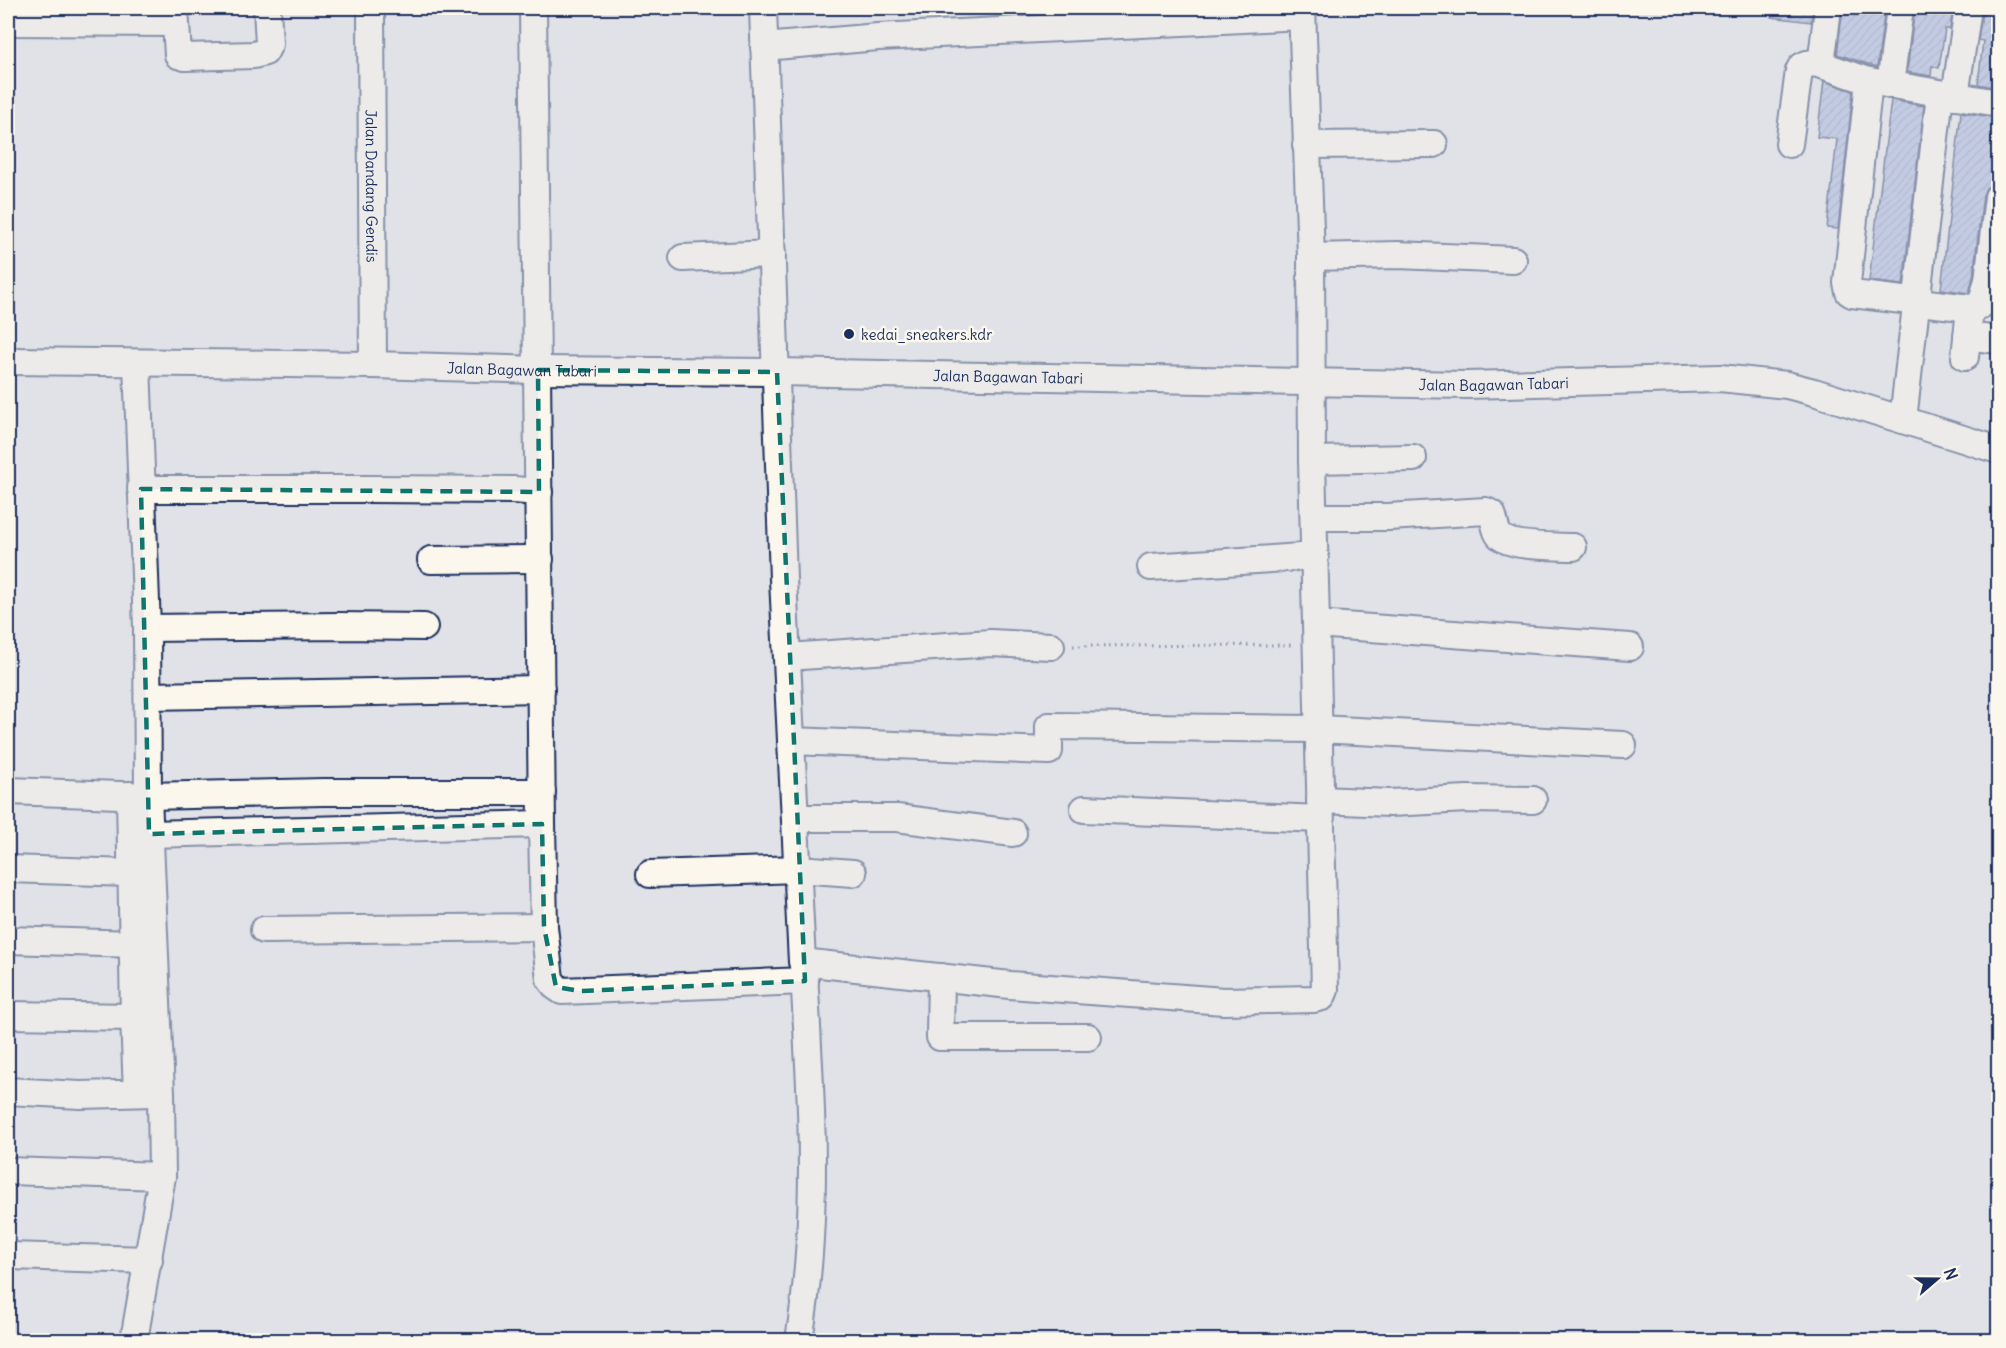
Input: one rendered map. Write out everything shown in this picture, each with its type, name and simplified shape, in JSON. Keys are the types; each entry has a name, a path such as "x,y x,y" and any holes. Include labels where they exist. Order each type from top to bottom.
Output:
{"street":[{"path":"8,22 175,15 178,55 254,55 265,52 269,44 267,8"},
{"name":"Jalan Dandang Gendis","path":"371,8 373,365"},
{"path":"533,8 544,927 550,979 556,987 562,991 803,971 941,977 1010,985 1224,1001 1322,997 1325,990 1312,460 1311,256 1302,12 901,36 764,47"},
{"path":"763,8 791,741 812,1156 812,1234 800,1341"},
{"path":"1821,65 1828,8"},
{"path":"1899,8 1879,83 1847,286 1852,294 1970,308 1981,305 1993,281 1998,204"},
{"path":"1903,420 1917,301 1948,95 1968,8"},
{"path":"1789,144 1800,67 1811,63 1879,83 1998,103"},
{"path":"1306,145 1434,144"},
{"path":"683,258 772,254"},
{"path":"1311,256 1398,255 1513,260"},
{"path":"1970,308 1966,347 1998,340"},
{"name":"Jalan Bagawan Tabari","path":"8,361 373,365 538,370 777,372 1467,385 1720,378 1787,385 1998,450"},
{"path":"134,1341 162,1176 134,1017 134,944 130,873 148,696 137,363"},
{"path":"1312,460 1413,459"},
{"path":"141,489 513,490 539,492"},
{"path":"1314,518 1388,517 1486,511 1492,514 1497,534 1504,539 1514,543 1573,547"},
{"path":"1151,567 1315,556"},
{"path":"431,560 540,559"},
{"path":"147,628 424,627"},
{"path":"1317,634 1630,647"},
{"path":"788,657 992,643 1051,646"},
{"path":"148,696 541,689"},
{"path":"791,741 1049,751 1049,726 1319,729 1623,745"},
{"path":"8,791 139,796 323,792 542,792"},
{"path":"139,796 149,834 149,1093"},
{"path":"1084,809 1320,810 1467,799 1533,800"},
{"path":"795,818 897,819 1013,833"},
{"path":"149,834 542,824"},
{"path":"8,869 130,873"},
{"path":"650,874 798,869 853,873"},
{"path":"264,930 544,927"},
{"path":"8,940 134,944"},
{"path":"941,977 940,1037 1088,1037"},
{"path":"8,1016 134,1017"},
{"path":"8,1091 80,1095 149,1093"},
{"path":"8,1171 162,1176"},
{"path":"8,1256 149,1260"}],"path":[{"path":"1051,646 1317,634"}],"highlighted area":[{"path":"538,370 777,372 805,981 580,991 556,987 544,927 542,824 149,834 141,489 539,492"}],"building":[{"path":"1772,8 1813,8 1811,22 1771,17"},
{"path":"1843,8 1885,8 1877,67 1837,54"},
{"path":"1915,8 1953,8 1950,29 1945,29 1939,68 1932,66 1931,76 1907,72"},
{"path":"1983,8 1998,8 1998,88 1978,84 1983,41 1978,40"},
{"path":"1824,81 1853,91 1838,229 1827,228 1837,139 1817,137"},
{"path":"1891,100 1924,106 1903,285 1869,281"},
{"path":"1961,112 1998,118 1995,183 1986,188 1983,195 1969,293 1941,289"}],"place":[{"name":"kedai_sneakers.kdr","path":"849,334"}]}
